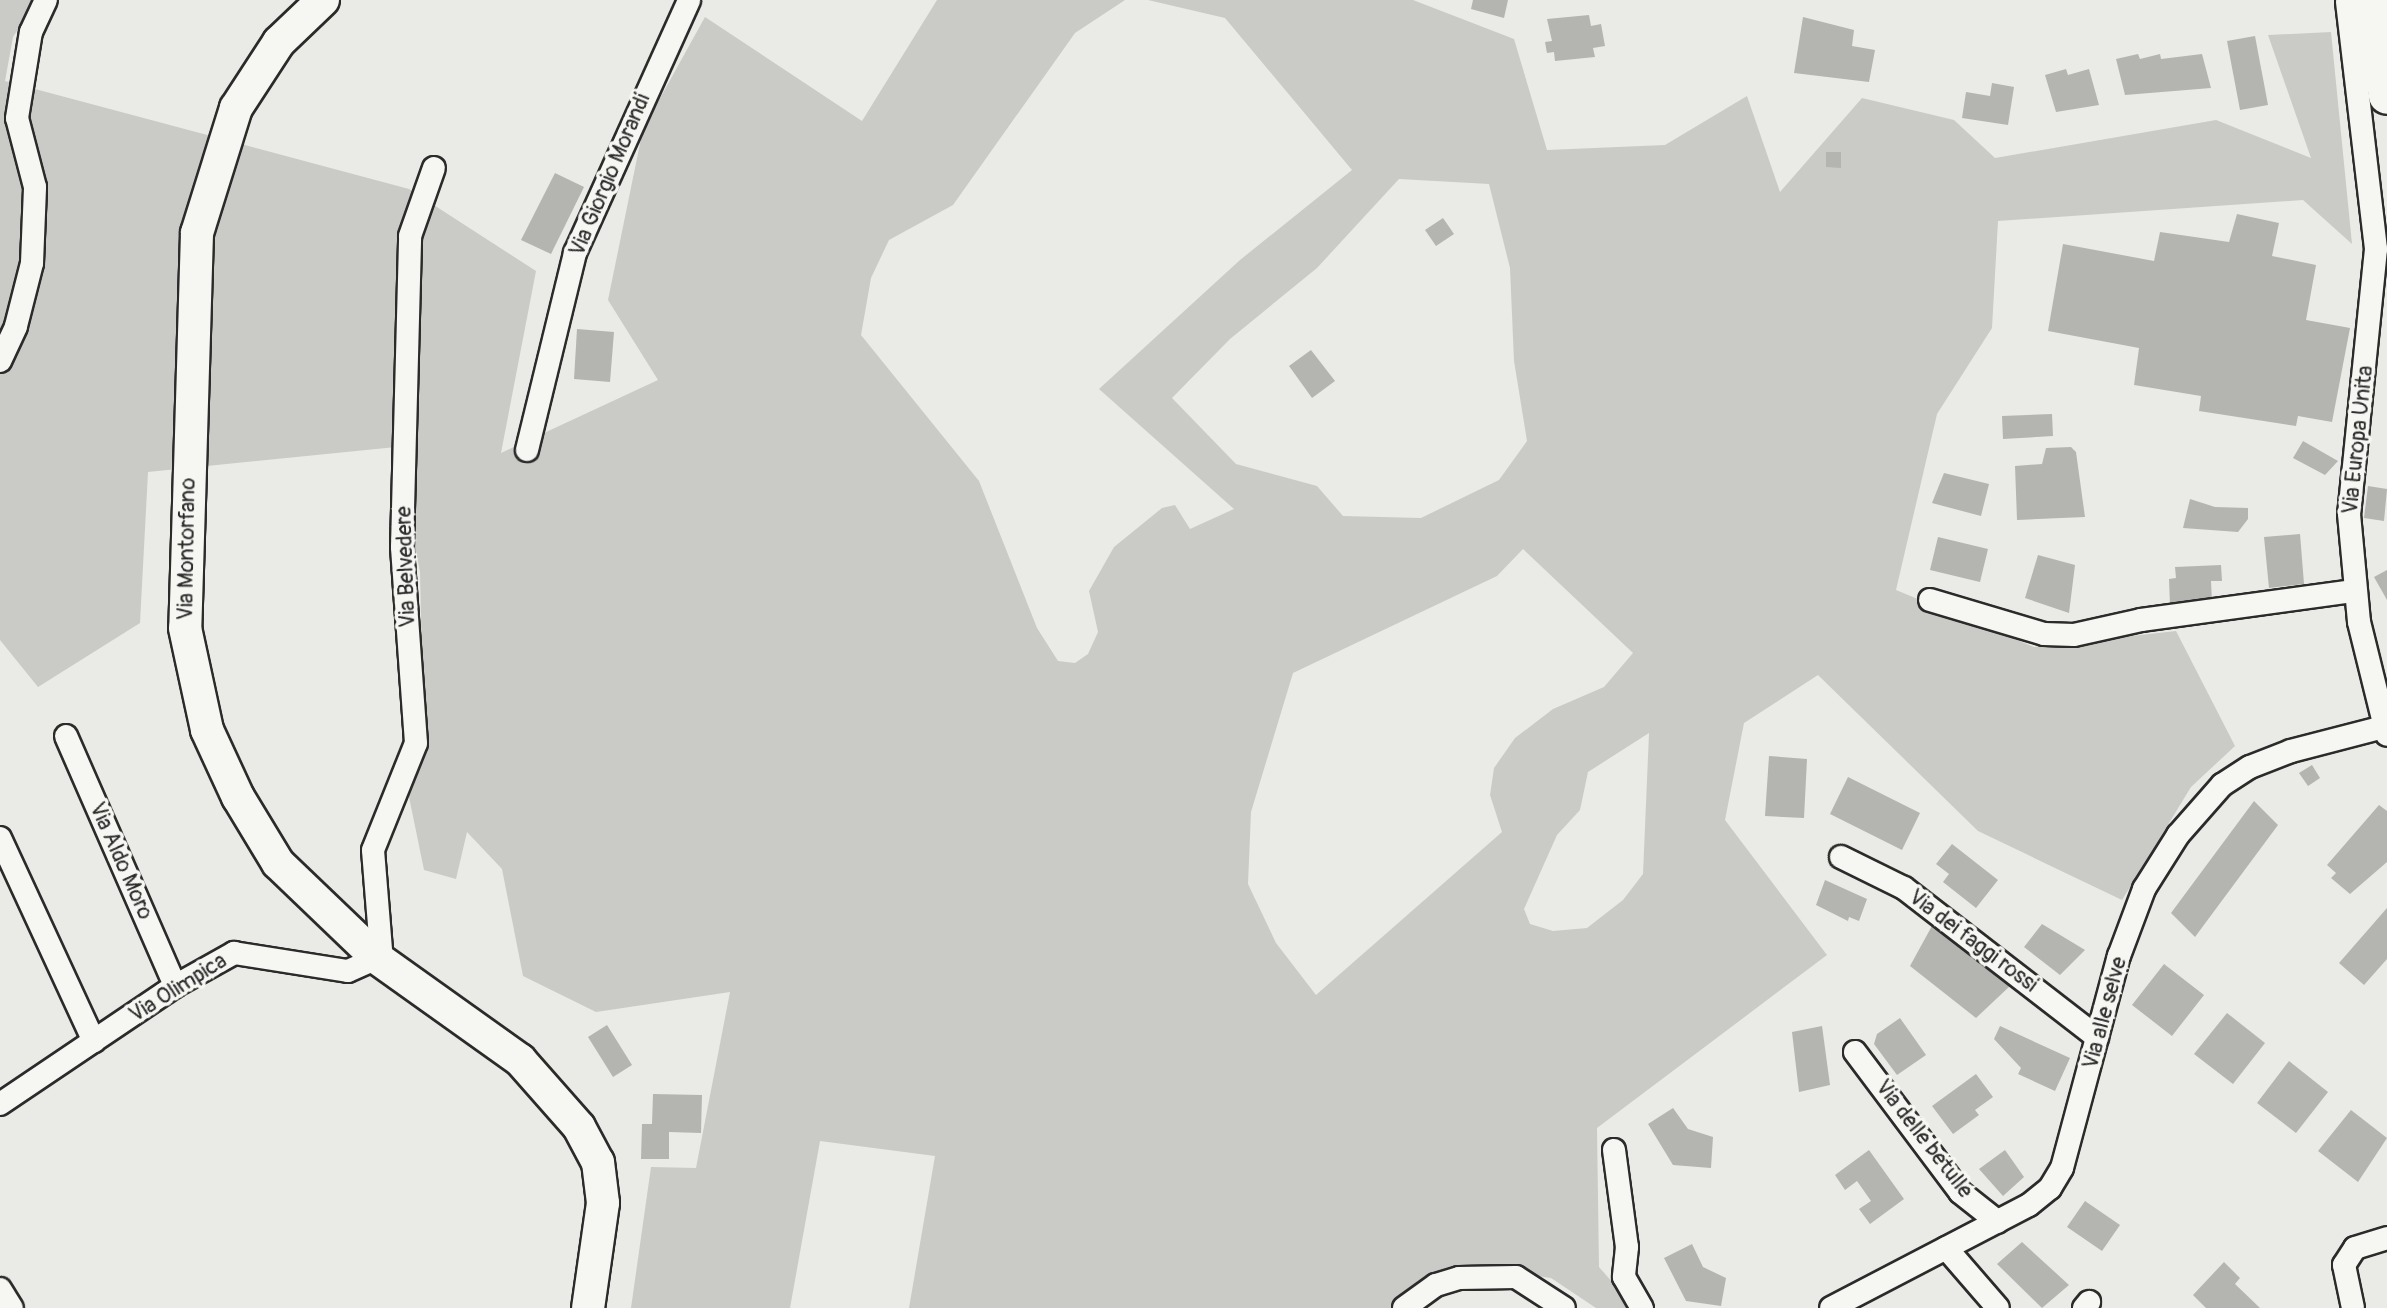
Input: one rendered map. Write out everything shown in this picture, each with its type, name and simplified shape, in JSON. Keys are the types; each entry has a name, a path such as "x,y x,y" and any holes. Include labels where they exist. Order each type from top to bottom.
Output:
{"main road":[{"path":"2359,2 2387,96"}],"street":[{"path":"0,361 16,326 32,263 35,187 17,118 31,32 46,0"},
{"name":"Via Montorfano","path":"323,0 279,42 236,108 200,220 185,628 207,730 238,797 278,863 380,960 520,1060 579,1127 598,1162 603,1203 588,1308"},
{"name":"Via Giorgio Morandi","path":"527,450 575,253 689,0"},
{"name":"Via Europa Unita","path":"2359,2 2376,249 2349,514 2354,591 2385,731"},
{"name":"Via Belvedere","path":"380,960 373,850 416,743 402,547 410,236 434,168"},
{"path":"1930,600 2044,634 2074,635 2141,620 2354,591"},
{"name":"Via alle selve","path":"1831,1308 2040,1197 2062,1168 2097,1037 2144,889 2178,835 2222,785 2250,767 2291,751 2385,731"},
{"name":"Via Aldo Moro","path":"66,736 175,986"},
{"path":"0,838 94,1041"},
{"name":"Via dei faggi rossi","path":"1841,857 1904,888 2097,1037"},
{"name":"Via Olimpica","path":"0,1104 175,986 234,953 348,971 380,960"},
{"name":"Via delle betulle","path":"1855,1052 1960,1192 1998,1222"},
{"path":"1614,1150 1627,1247 1624,1277 1642,1308"},
{"path":"2353,1308 2344,1265 2355,1248 2387,1238"},
{"path":"1946,1248 1998,1308"},
{"path":"1404,1308 1409,1300 1459,1278 1516,1277 1564,1308"},
{"path":"0,1289 12,1308"}],"shaded area":[{"path":"0,0 37,0 13,37 5,81 409,189 536,271 501,453 658,380 608,300 643,129 705,17 862,121 937,0 1125,0 1075,33 953,205 889,240 871,278 861,335 979,481 1037,628 1058,661 1075,663 1088,654 1098,632 1089,591 1114,547 1162,508 1175,505 1190,529 1234,509 1099,389 1240,260 1352,170 1225,18 1148,0 1413,0 1514,39 1547,150 1665,145 1747,96 1780,192 1862,98 1954,120 1995,158 2216,120 2311,158 2268,35 2331,32 2352,244 2303,200 1998,221 1992,328 1937,414 1896,590 2034,647 2176,631 2235,746 2191,787 2122,900 1978,831 1818,675 1744,723 1725,820 1827,955 1597,1128 1599,1267 1635,1308 1596,1308 1551,1278 1472,1266 1394,1308 909,1308 935,1156 820,1141 790,1308 631,1308 651,1167 696,1168 730,992 596,1012 523,976 502,869 467,832 456,879 424,870 400,753 415,719 422,664 420,572 396,447 148,472 140,623 38,687 0,640","holes":["1399,179 1489,184 1510,268 1514,361 1527,441 1499,480 1421,518 1343,516 1317,486 1236,464 1172,398 1230,339 1317,268","1523,549 1633,653 1604,687 1553,709 1515,738 1494,768 1490,795 1502,832 1316,995 1276,943 1248,884 1251,812 1293,673 1497,576","1649,733 1643,874 1623,900 1587,928 1553,931 1530,924 1524,909 1557,835 1580,810 1588,772"]}],"building":[{"path":"1473,0 1508,0 1504,18 1471,9"},
{"path":"1589,15 1591,26 1601,24 1605,46 1593,48 1595,57 1555,61 1554,52 1547,53 1545,42 1552,41 1547,19"},
{"path":"1803,17 1854,30 1852,46 1875,50 1869,82 1794,73"},
{"path":"2255,36 2268,105 2240,110 2227,41"},
{"path":"2138,54 2140,59 2160,54 2161,59 2202,54 2211,88 2125,95 2116,59"},
{"path":"2066,69 2068,75 2089,69 2099,105 2056,112 2045,75"},
{"path":"1992,83 2014,87 2008,125 1962,118 1966,92 1990,96"},
{"path":"1826,152 1841,152 1841,168 1826,167"},
{"path":"555,173 584,187 551,254 521,240"},
{"path":"2237,214 2279,223 2272,256 2316,265 2306,320 2350,328 2332,422 2298,416 2296,426 2199,411 2201,396 2134,385 2139,348 2048,331 2063,244 2154,261 2160,232 2229,242"},
{"path":"1443,218 1454,234 1436,246 1425,230"},
{"path":"577,329 614,332 610,382 574,379"},
{"path":"1311,350 1335,381 1312,398 1289,366"},
{"path":"2052,414 2053,436 2003,439 2002,416"},
{"path":"2303,441 2338,461 2325,475 2293,458"},
{"path":"2071,447 2076,452 2085,517 2017,520 2015,466 2042,464 2046,448"},
{"path":"1944,473 1989,484 1981,516 1932,503"},
{"path":"2368,486 2387,489 2384,521 2364,518"},
{"path":"2190,499 2215,507 2248,508 2248,519 2238,532 2183,528"},
{"path":"2300,534 2304,584 2269,588 2264,537"},
{"path":"1938,537 1988,549 1980,582 1930,570"},
{"path":"2038,555 2075,565 2069,613 2025,598"},
{"path":"2221,565 2222,581 2211,581 2212,603 2170,605 2169,579 2176,578 2175,567"},
{"path":"2387,570 2387,600 2374,577"},
{"path":"1769,756 1807,759 1804,818 1765,816"},
{"path":"2312,765 2320,778 2308,786 2299,773"},
{"path":"1848,777 1920,813 1902,850 1830,814"},
{"path":"2254,801 2278,825 2195,937 2171,913"},
{"path":"2379,805 2387,811 2387,862 2350,894 2331,878 2336,873 2327,865"},
{"path":"1952,844 1998,880 1976,908 1943,882 1949,874 1936,864"},
{"path":"1825,880 1867,899 1859,921 1849,917 1848,921 1816,905"},
{"path":"2387,908 2387,959 2364,985 2339,963"},
{"path":"1933,924 2010,986 1976,1018 1910,966"},
{"path":"2042,924 2085,950 2060,975 2024,947"},
{"path":"2164,964 2204,995 2172,1036 2132,1005"},
{"path":"2227,1013 2265,1043 2233,1084 2194,1054"},
{"path":"1900,1018 1926,1055 1897,1075 1874,1044 1877,1034"},
{"path":"607,1025 632,1065 613,1077 588,1037"},
{"path":"1822,1026 1830,1085 1799,1092 1792,1032"},
{"path":"2000,1026 2070,1058 2055,1091 2018,1074 2021,1068 1994,1039"},
{"path":"2289,1061 2328,1092 2296,1133 2257,1103"},
{"path":"1976,1074 1993,1097 1975,1110 1979,1115 1953,1134 1932,1106"},
{"path":"653,1094 702,1095 701,1133 669,1132 669,1159 641,1159 642,1124 652,1124"},
{"path":"1673,1108 1688,1129 1713,1137 1711,1168 1673,1165 1648,1124"},
{"path":"2351,1110 2387,1138 2358,1182 2318,1151"},
{"path":"1869,1150 1904,1199 1870,1224 1859,1209 1871,1201 1857,1181 1845,1190 1835,1175"},
{"path":"2005,1150 2024,1177 2003,1196 1979,1169"},
{"path":"2085,1201 2120,1225 2102,1251 2067,1227"},
{"path":"2022,1242 2069,1285 2042,1308 1997,1264"},
{"path":"1692,1244 1703,1267 1726,1278 1721,1306 1686,1301 1664,1258"},
{"path":"2224,1262 2240,1278 2235,1284 2260,1308 2206,1308 2193,1295"}]}
